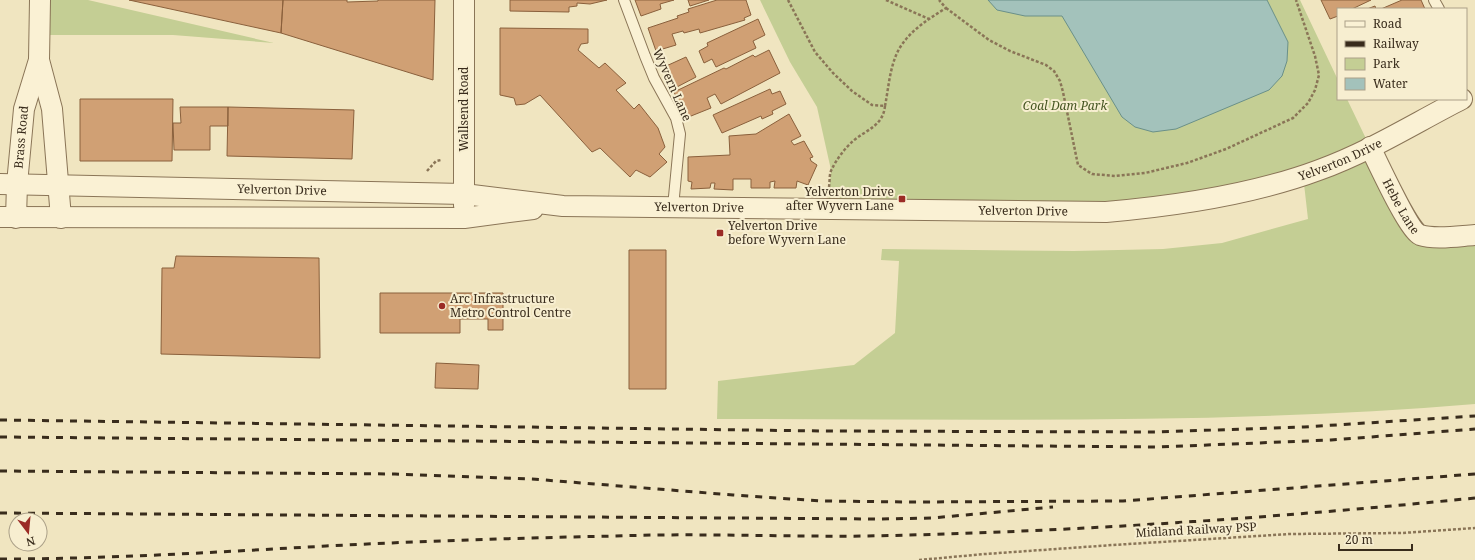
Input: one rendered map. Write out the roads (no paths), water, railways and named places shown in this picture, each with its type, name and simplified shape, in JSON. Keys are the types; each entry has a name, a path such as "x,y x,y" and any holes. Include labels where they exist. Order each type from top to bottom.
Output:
{"street":[{"name":"Brass Road","path":"40,0 39,60 52,109 61,218"},
{"name":"Wallsend Road","path":"464,0 464,218"},
{"name":"Brass Road","path":"8,218 8,184 24,109 39,60"},
{"name":"Yelverton Drive","path":"8,184 464,194 562,206 1071,213 1126,210 1156,207 1228,195 1285,181 1318,170 1370,147 1460,100"},
{"name":"Hebe Lane","path":"1370,147 1402,210 1418,234 1429,237 1475,234"},
{"name":"Yelverton Drive","path":"8,218 464,218 562,206"}],"lane":[{"name":"Wyvern Lane","path":"624,0 654,78 676,118 680,134 673,207"}],"water":[{"path":"988,0 1267,0 1288,42 1287,61 1282,76 1269,90 1176,129 1153,132 1135,127 1122,117 1062,16 1025,16 997,10"}],"railway":[{"path":"0,420 822,431 1155,432 1304,427 1475,416"},
{"path":"0,437 1158,447 1331,440 1475,429"},
{"path":"0,471 395,474 532,479 821,501 911,502 1123,501 1475,474"},
{"path":"0,559 41,559 204,553 435,541 647,535 868,536 1020,531 1248,518 1475,498"},
{"path":"0,513 878,519 932,518 1053,507"}],"place":[{"name":"Yelverton Drive after Wyvern Lane","path":"902,199"},
{"name":"Yelverton Drive before Wyvern Lane","path":"720,233"},
{"name":"Arc Infrastructure Metro Control Centre","path":"442,306"}],"park label":[{"name":"Coal Dam Park","path":"1065,106"}]}
